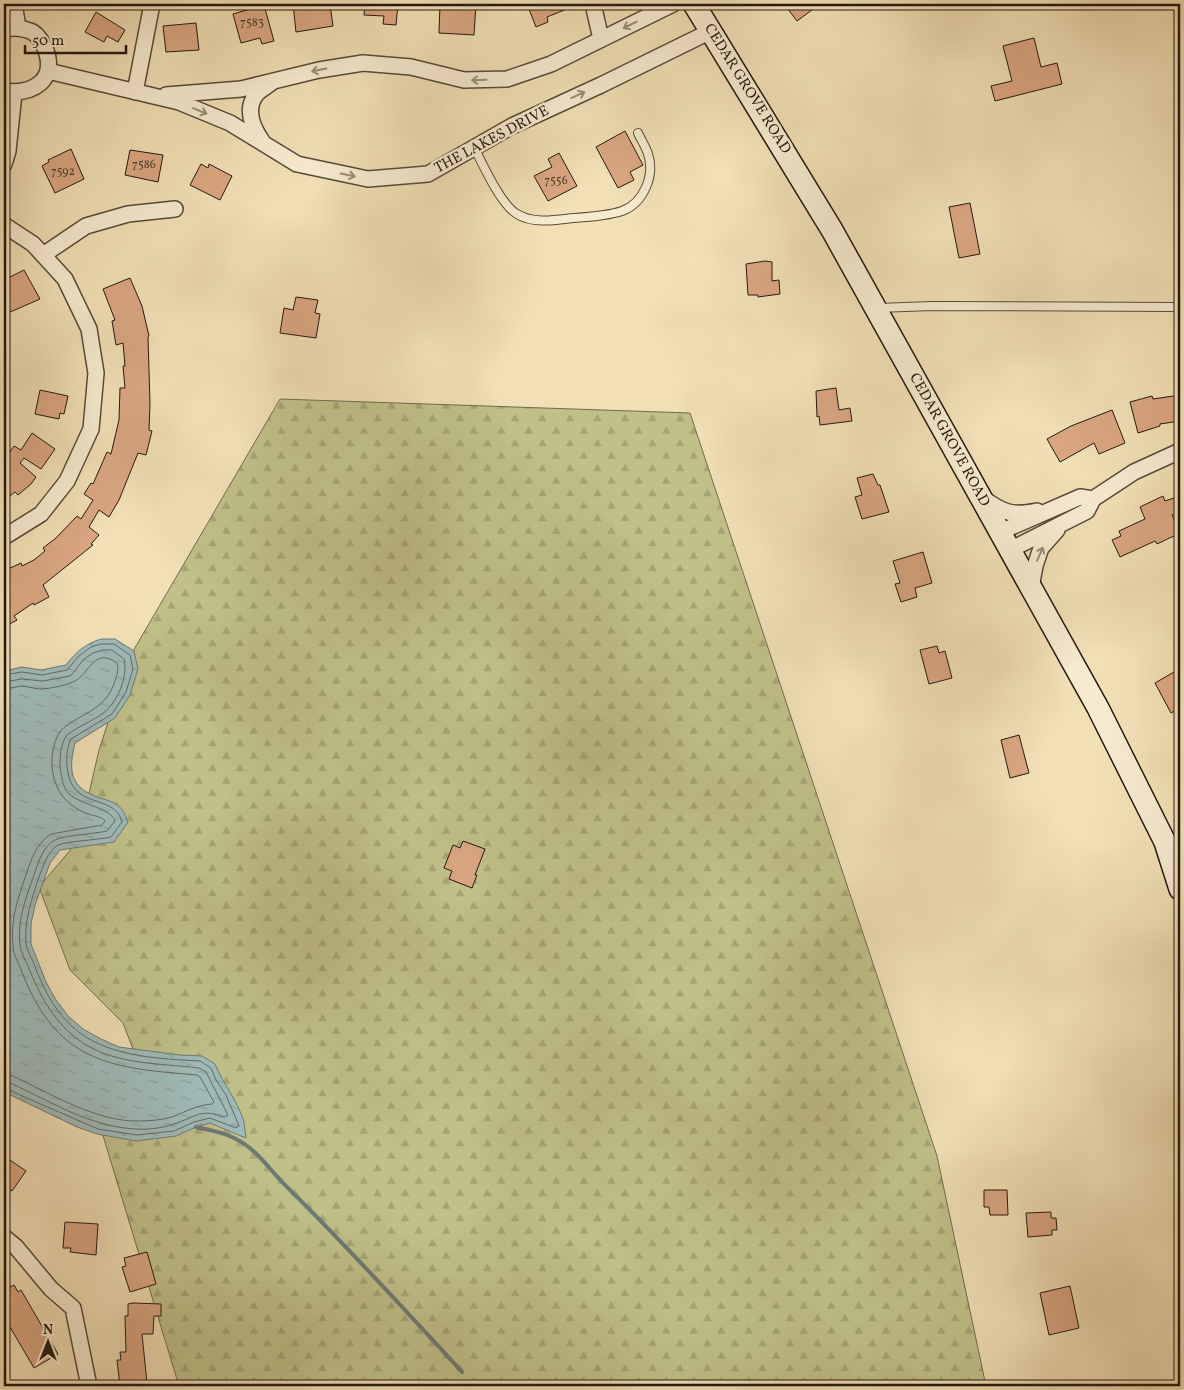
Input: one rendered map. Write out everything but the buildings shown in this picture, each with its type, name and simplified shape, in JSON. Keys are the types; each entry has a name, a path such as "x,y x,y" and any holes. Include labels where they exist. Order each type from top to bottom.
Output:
{"main road":[{"name":"CEDAR GROVE ROAD","path":"694,4 832,230 1098,708 1165,842 1180,889"}],"street":[{"path":"4,164 8,150 9,92 33,89 44,80 48,71 48,57 42,43 33,31 11,28 14,4"},
{"path":"135,92 152,4"},
{"path":"592,4 601,39"},
{"name":"THE LAKES DRIVE","path":"154,97 241,89 319,70 362,63 411,67 464,80 507,79 551,64 673,4"},
{"name":"THE LAKES DRIVE","path":"48,71 179,102 230,123 298,164 368,179 428,174 512,126 711,31"},
{"name":"THE LAKES DRIVE","path":"264,143 254,130 250,112 255,96 274,81"},
{"path":"43,255 86,226 128,214 175,209"},
{"path":"4,225 33,244 65,279 89,329 96,373 91,429 67,481 41,514 4,536"},
{"path":"1005,541 1060,525 1087,511 1093,499 1134,472 1180,452"},
{"path":"980,496 1003,512 1012,514 1053,509"},
{"path":"1005,541 1053,509 1080,496 1093,499"},
{"path":"1031,588 1041,548 1060,525"},
{"path":"4,1237 16,1248 51,1289 73,1308 89,1386"}],"lane":[{"path":"474,147 509,209 528,219 564,219 595,216 624,210 640,198 650,178 648,155 638,133"},
{"path":"876,308 932,306 1180,307"}],"green space":[{"path":"280,399 690,413 937,1156 986,1386 179,1386 101,1129 146,1083 123,1023 70,970 39,887 78,841 99,750 129,658"}],"water":[{"path":"101,639 115,639 134,651 138,669 130,695 115,718 75,743 72,770 77,784 82,789 119,806 128,822 114,842 60,850 50,863 35,905 31,924 31,944 46,982 56,1000 68,1016 83,1029 119,1047 202,1056 215,1064 241,1114 246,1138 210,1123 176,1136 136,1141 97,1134 77,1127 4,1092 4,671 22,667 41,670 66,665 81,649"}],"waterway":[{"path":"196,1127 231,1137 258,1155 462,1372"}]}
